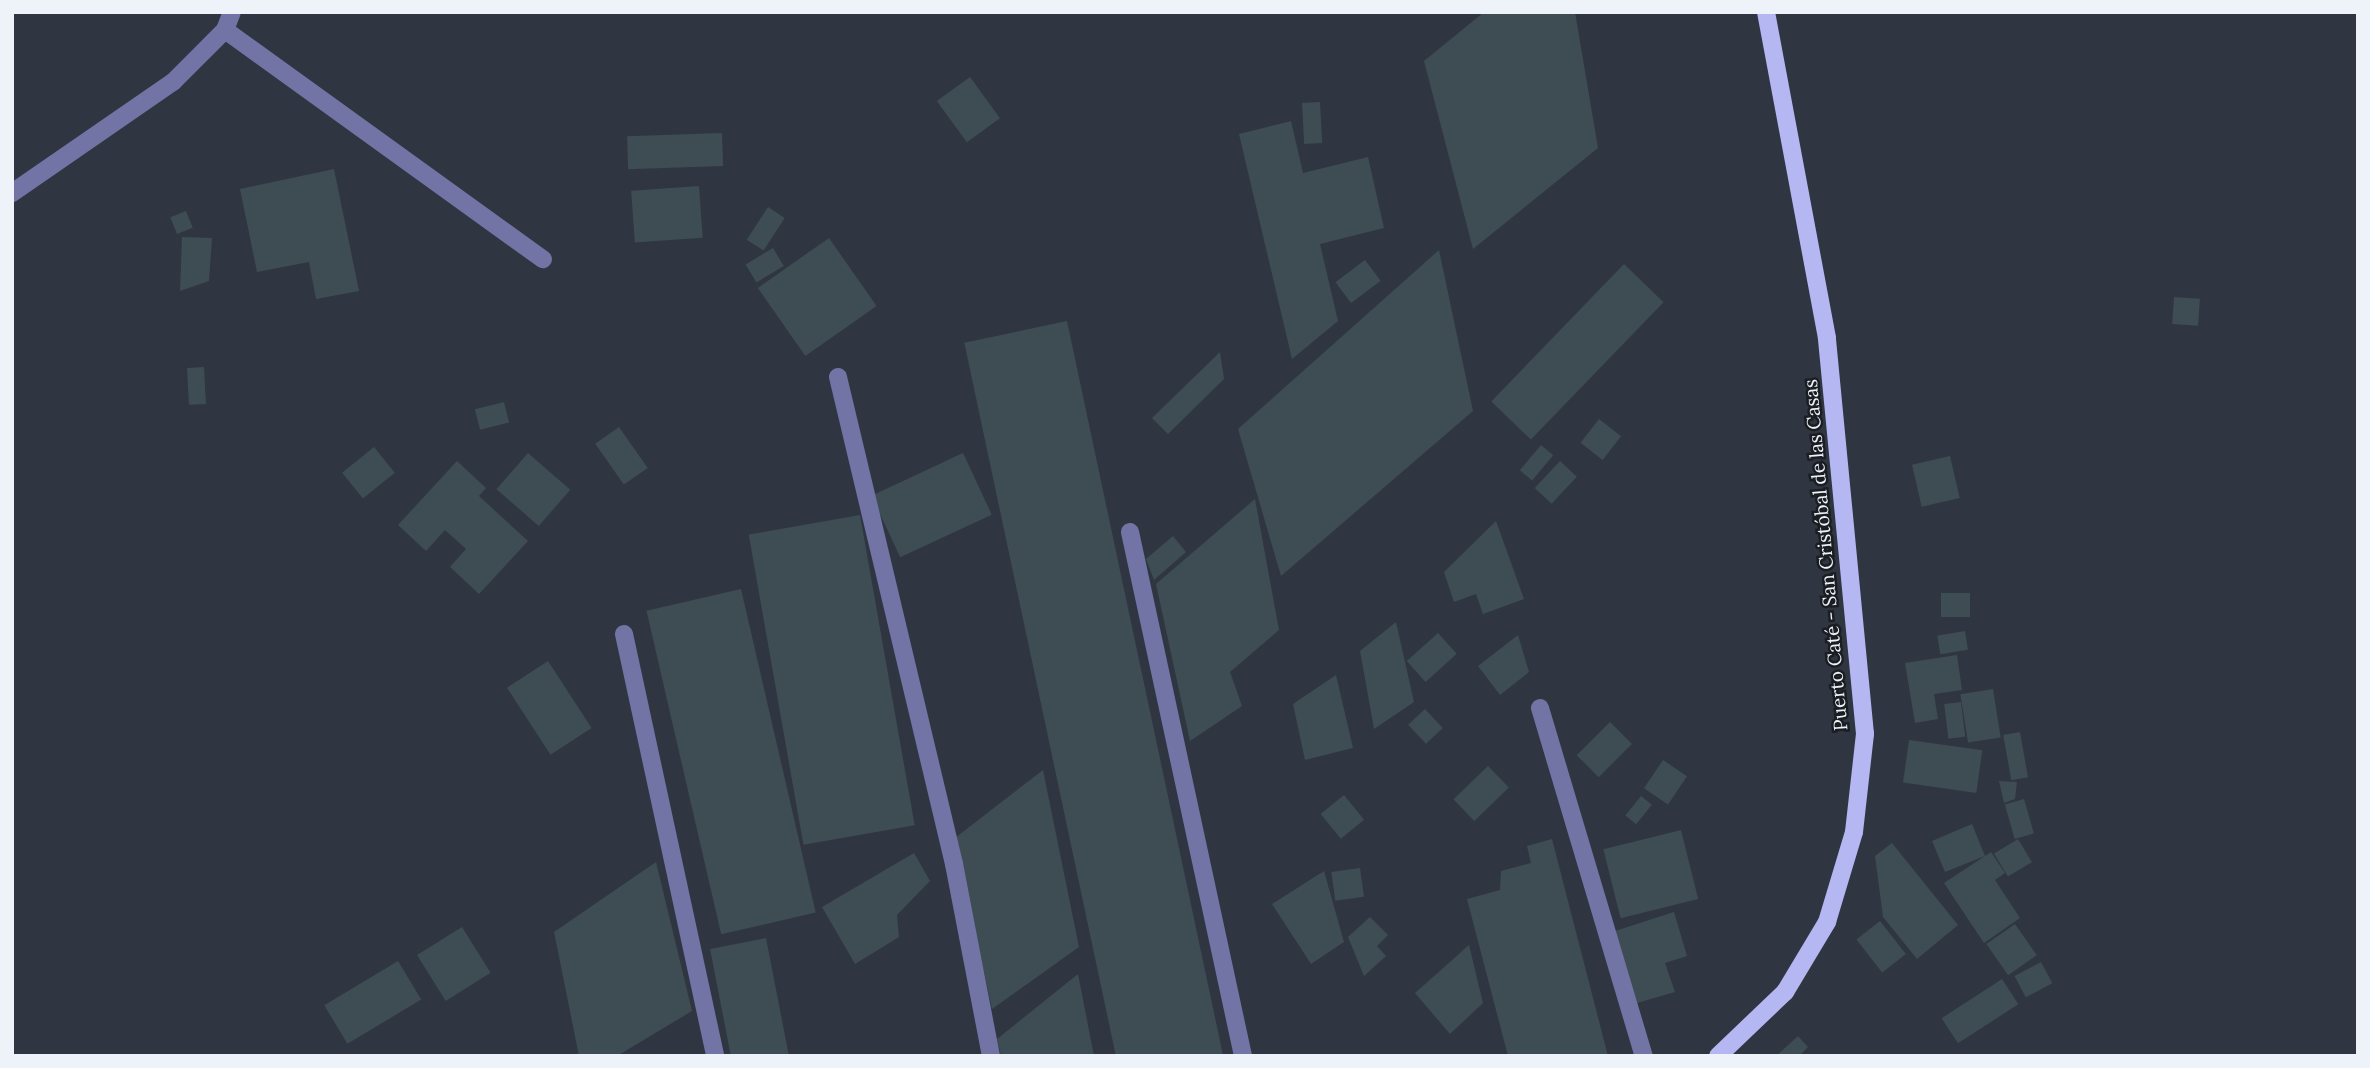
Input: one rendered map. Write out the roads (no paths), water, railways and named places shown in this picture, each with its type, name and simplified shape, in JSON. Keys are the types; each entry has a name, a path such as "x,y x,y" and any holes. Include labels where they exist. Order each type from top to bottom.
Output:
{"main road":[{"name":"Puerto Caté - San Cristóbal de las Casas","path":"1718,1056 1785,992 1828,922 1854,832 1865,734 1827,338 1766,12"}],"street":[{"path":"12,193 173,82 225,30 232,12"},
{"path":"225,30 543,259"},
{"path":"838,377 954,864 990,1056"},
{"path":"1130,532 1243,1056"},
{"path":"624,634 715,1056"},
{"path":"1540,708 1644,1056"}]}
